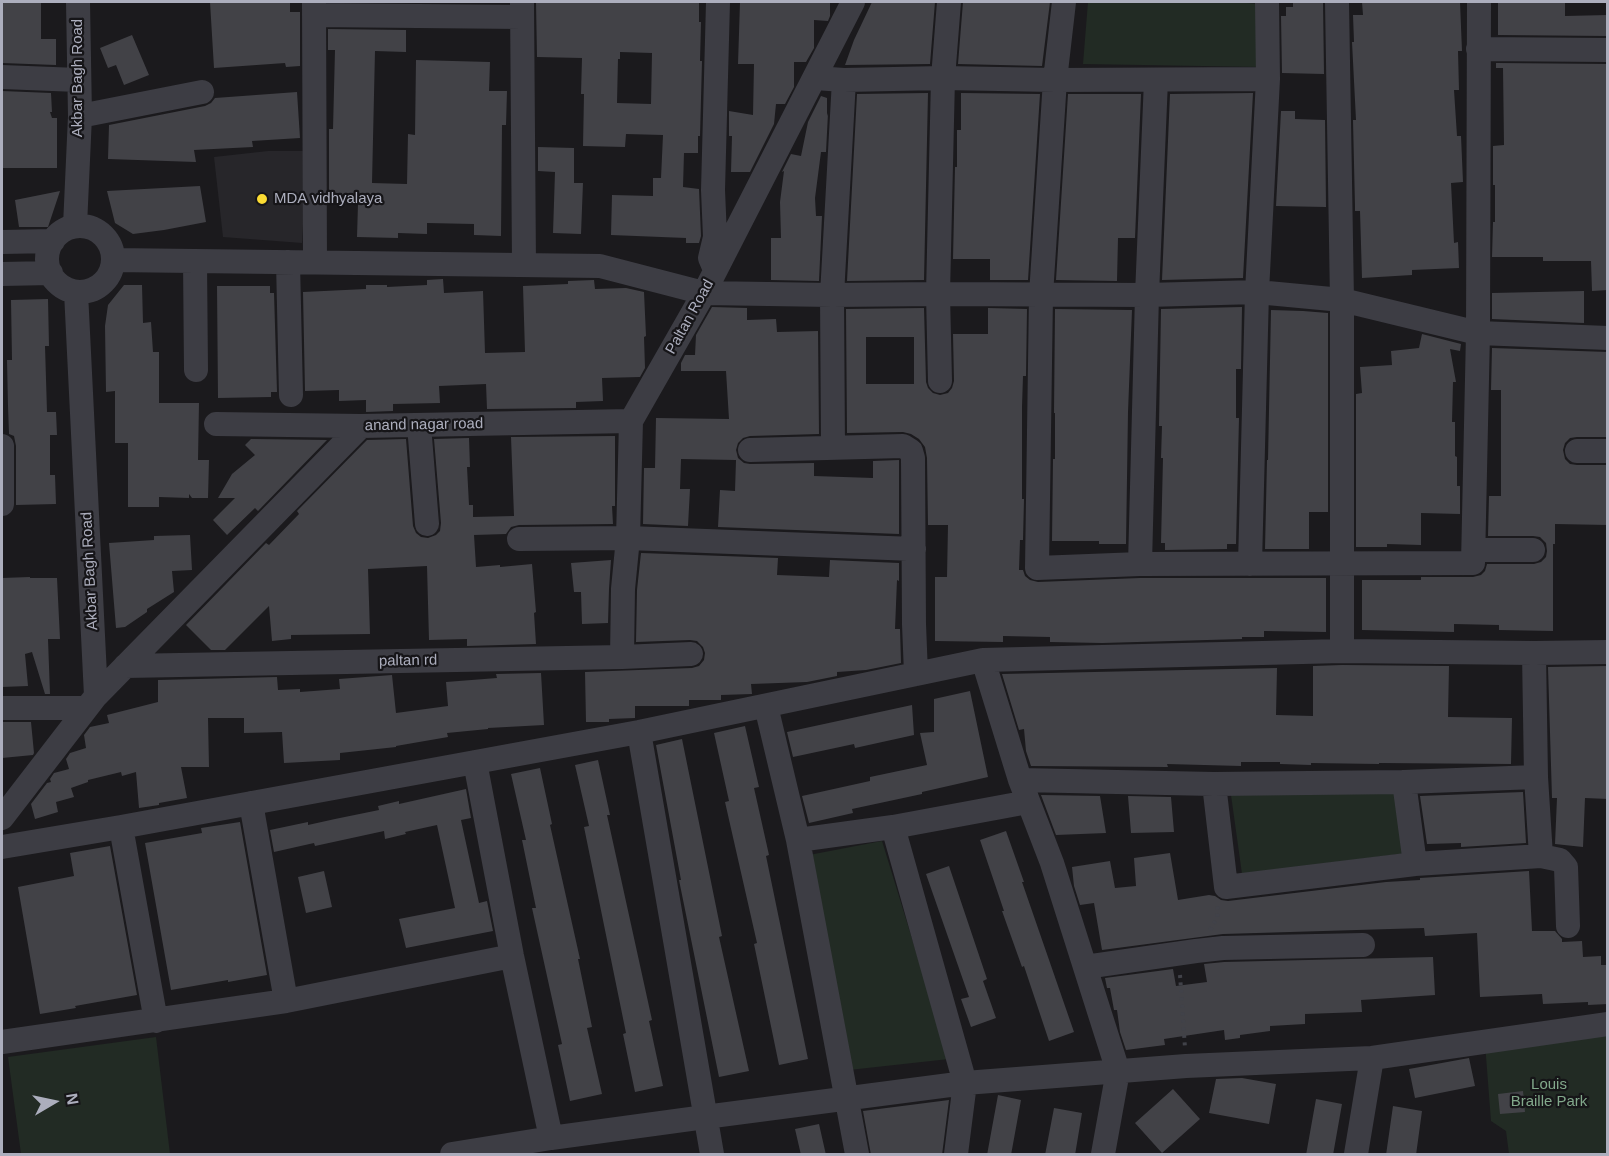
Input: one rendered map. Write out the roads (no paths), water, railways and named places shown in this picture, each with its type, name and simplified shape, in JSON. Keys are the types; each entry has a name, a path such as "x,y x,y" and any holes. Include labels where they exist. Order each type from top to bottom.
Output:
{"street":[{"name":"Akbar Bagh Road","path":"75,226 80,116 78,2"},
{"path":"715,271 710,258 715,237 714,155 718,2"},
{"name":"Paltan Road","path":"622,657 631,421 704,293 853,2"},
{"path":"940,381 938,294 943,78 949,2"},
{"path":"1064,2 1055,80 1041,295 1037,568 1140,564 1473,563 1478,333 1479,2"},
{"path":"1250,564 1257,292 1268,79 1267,2"},
{"path":"1337,2 1342,300 1342,651"},
{"path":"315,261 314,8 522,9 524,265"},
{"path":"1478,49 1608,50"},
{"path":"2,77 78,80"},
{"path":"815,78 844,80 1268,79"},
{"path":"833,448 832,296 844,80"},
{"path":"1140,564 1147,296 1156,80"},
{"path":"80,116 202,92"},
{"path":"75,226 94,229 102,234 112,251 111,271 97,287 76,292 67,289 59,284 51,273 47,258 52,241 58,234 75,226"},
{"path":"2,242 52,241"},
{"path":"113,260 600,266 704,293 832,296 938,294 1147,296 1257,292 1342,300 1478,333 1608,338"},
{"path":"195,261 196,370"},
{"path":"288,262 291,395"},
{"path":"2,274 51,273"},
{"name":"Akbar Bagh Road","path":"76,292 91,702"},
{"name":"anand nagar road","path":"216,424 361,426 631,421"},
{"path":"419,425 427,524"},
{"path":"2,818 91,702 361,426"},
{"path":"2,446 2,504"},
{"path":"750,450 903,446 911,451 913,458 916,674"},
{"path":"1577,451 1608,451"},
{"path":"519,539 628,538 914,549"},
{"path":"1474,550 1533,550"},
{"path":"2,847 639,732 983,660 1342,651 1608,652"},
{"path":"1534,653 1536,777 1541,856"},
{"name":"paltan rd","path":"125,666 691,654"},
{"path":"983,660 1024,791 1052,863 1118,1071 1103,1155"},
{"path":"2,708 91,702"},
{"path":"766,706 798,840 857,1155"},
{"path":"639,732 712,1155"},
{"path":"475,762 512,956 551,1138"},
{"path":"798,840 893,827 1024,791 1214,784 1404,782 1536,777"},
{"path":"1404,782 1415,864"},
{"path":"1214,784 1226,887 1415,864 1541,856 1560,860 1566,867 1568,926"},
{"path":"251,803 286,1001"},
{"path":"121,827 156,1021"},
{"path":"893,827 965,1083 956,1155"},
{"path":"1084,967 1223,948 1363,945"},
{"path":"2,1042 286,1001 512,956"},
{"path":"456,1154 551,1138 965,1083 1186,1066 1372,1058 1608,1024"},
{"path":"1356,1155 1372,1058"}],"place":[{"name":"MDA vidhyalaya","path":"262,199"}],"park label":[{"name":"Louis Braille Park","path":"1549,1094"}]}
